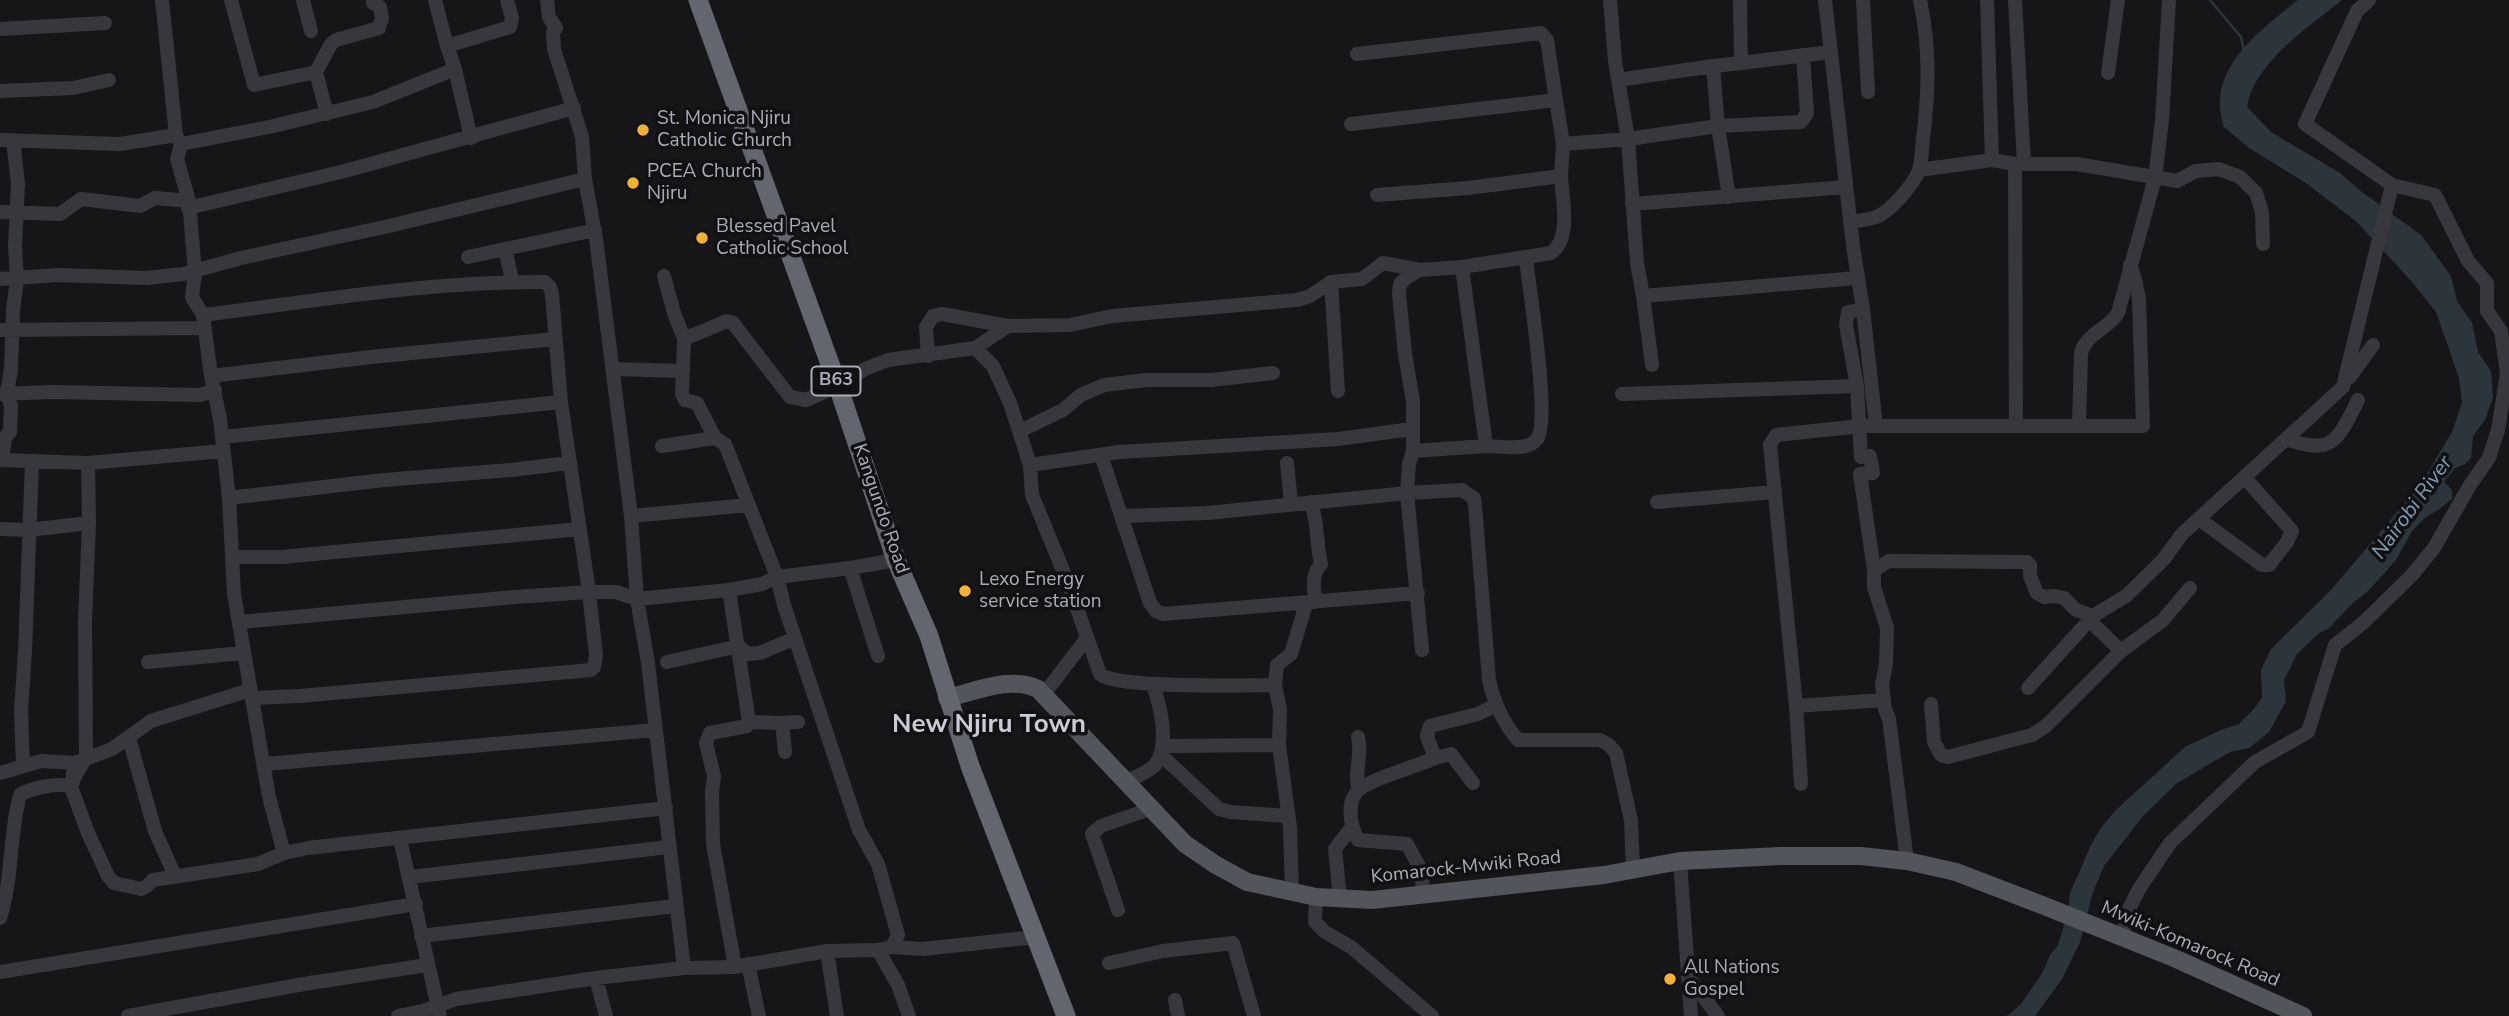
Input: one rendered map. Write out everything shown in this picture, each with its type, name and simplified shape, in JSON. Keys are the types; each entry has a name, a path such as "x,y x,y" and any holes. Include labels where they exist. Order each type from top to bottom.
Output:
{"highway":[{"name":"Kangundo Road","path":"698,0 838,386 896,560 929,636 947,698 1008,868 1066,1016"}],"main road":[{"path":"947,698 1009,684 1032,686 1044,694"},
{"name":"Komarock-Mwiki Road","path":"1044,694 1185,844 1247,882 1292,893 1372,900 1633,871 1680,861 1861,856 1906,861 1956,873 2059,912"},
{"name":"Mwiki-Komarock Road","path":"2059,912 2174,958 2303,1016"}],"street":[{"path":"162,0 179,139 177,159 188,204 195,272 192,297 204,322 223,444 234,594 276,829 284,853"},
{"path":"231,0 254,85 316,72"},
{"path":"303,0 311,31"},
{"path":"435,0 471,138"},
{"path":"447,46 510,27 512,18 508,0"},
{"path":"547,0 549,17 556,28 553,32 554,49 575,108 582,137 585,178 595,230 631,516 637,599 648,663 684,968"},
{"path":"1610,0 1618,80 1628,139 1637,263 1652,365"},
{"path":"1740,0 1741,63"},
{"path":"1825,0 1850,222 1863,309 1869,426 1861,457 1870,456 1873,473 1860,474 1874,587 1887,628 1886,664 1882,684 1889,719 1906,861"},
{"path":"1863,0 1868,92"},
{"path":"1850,222 1878,217 1889,209 1919,170 1928,76 1927,35 1920,0"},
{"path":"1987,0 1992,160"},
{"path":"2015,0 2020,164 2016,425"},
{"path":"2108,73 2118,0"},
{"path":"2080,426 2083,345 2113,321 2118,313 2155,178 2161,134 2169,0"},
{"path":"2122,938 2128,911 2139,889 2170,843 2255,762 2308,732 2335,645 2363,623 2412,575 2434,548 2470,485 2489,458 2498,430 2507,373 2501,331 2487,311 2487,283 2468,261 2435,195 2390,192 2305,124 2357,11 2369,0"},
{"path":"327,114 316,72 331,44 336,40 379,28 382,18 377,1"},
{"path":"0,30 105,23"},
{"path":"928,356 926,327 933,316 942,314 1008,326 1070,325 1112,316 1297,300 1310,296 1331,282 1362,279 1383,263 1420,270 1462,267 1526,258 1551,253 1556,249 1563,230 1563,144 1547,40 1541,33 1357,54"},
{"path":"1618,80 1831,52"},
{"path":"1563,144 1628,139 1718,126 1801,122 1807,113 1803,55"},
{"path":"1713,66 1718,126 1729,197"},
{"path":"455,69 373,102 327,114 179,139 121,145 6,140 18,184 17,280 6,329 11,369 4,394 11,406 10,432 5,437 1,460 88,463 561,402"},
{"path":"0,92 72,89 109,80"},
{"path":"1351,124 1556,100"},
{"path":"0,212 60,214 81,199 140,206 155,198 188,204 341,173 575,108"},
{"path":"1919,170 1992,160 2020,164 2077,164 2177,181 2196,171 2219,169 2240,177 2256,193 2262,212 2263,244"},
{"path":"1377,195 1468,188 1561,176"},
{"path":"0,279 17,280 58,275 147,278 195,272 241,258 389,226 585,178"},
{"path":"1632,205 1846,187"},
{"path":"2343,387 2390,192"},
{"path":"468,257 595,230"},
{"path":"505,249 512,280"},
{"path":"1413,451 1528,446 1537,439 1542,428 1542,398 1526,258"},
{"path":"1801,784 1796,706 1770,445 1776,435 1869,426 2143,426 2139,299 2136,279 2130,265"},
{"path":"1462,267 1486,446"},
{"path":"1420,270 1400,284 1399,294 1413,401 1413,451 1407,492 1422,650"},
{"path":"664,276 684,339 682,394 685,400 697,403 715,439"},
{"path":"1643,296 1857,278"},
{"path":"0,773 41,761 80,760 113,749 151,721 251,694 300,696 591,670 596,664 589,592 561,402 550,287 545,282 512,280 430,287 204,322 6,329"},
{"path":"1331,282 1338,391"},
{"path":"1863,309 1848,313 1846,325 1857,386 1869,426"},
{"path":"684,339 727,321 738,330 790,397 806,400 888,360 975,348 1008,326"},
{"path":"4,394 53,392 200,395 213,383 370,357 555,339"},
{"path":"2028,688 2091,618 2126,596 2163,560 2182,534 2343,387 2373,345"},
{"path":"975,348 998,374 1030,465 1032,495 1103,677 1153,685 1275,685"},
{"path":"612,369 682,371"},
{"path":"1020,432 1063,410 1081,395 1104,385 1146,380 1212,380 1273,373"},
{"path":"1622,394 1857,386"},
{"path":"2286,439 2306,446 2322,447 2333,441 2344,427 2358,400"},
{"path":"1030,465 1101,455 1338,439 1412,429"},
{"path":"662,446 715,439 725,444 777,577 859,830 881,873 898,935 885,949"},
{"path":"1101,455 1150,603 1156,611 1163,614 1418,593"},
{"path":"23,766 21,710 32,461"},
{"path":"88,463 89,523 80,760 71,787 88,833 114,883 141,889 153,880 258,864 284,853 308,848 666,808"},
{"path":"229,498 569,463"},
{"path":"1287,463 1291,503"},
{"path":"2199,519 2262,565 2269,565 2292,531 2245,478"},
{"path":"1123,516 1207,513 1407,492 1462,490 1474,498 1489,680 1496,705 1518,740 1600,740 1616,753 1631,820 1633,871"},
{"path":"1657,502 1775,492"},
{"path":"1292,893 1292,850 1279,745 1280,709 1275,685 1277,665 1291,654 1310,603 1315,570 1321,564 1317,549 1318,521 1311,502"},
{"path":"631,516 750,505"},
{"path":"0,529 29,530 89,523"},
{"path":"233,557 282,556 580,528"},
{"path":"240,622 589,592 617,592 637,599 729,590 762,584 777,577 896,560"},
{"path":"1874,570 1889,561 2026,562 2030,565 2030,576 2037,593 2044,597 2064,598 2076,610 2091,618 2121,651"},
{"path":"850,568 878,656"},
{"path":"1931,704 1934,742 1941,755 1948,757 1965,754 2032,735 2046,726 2121,651 2163,620 2190,589"},
{"path":"729,590 749,722 747,726 710,733 706,743 714,776 713,844 741,965 759,1016"},
{"path":"739,646 747,654 756,653 795,638"},
{"path":"1044,694 1087,638"},
{"path":"667,662 739,646"},
{"path":"148,662 243,653"},
{"path":"1125,782 1155,765 1161,750 1158,699 1153,685"},
{"path":"1796,706 1884,700"},
{"path":"1435,758 1427,736 1430,726 1478,714 1496,705"},
{"path":"749,722 798,722"},
{"path":"782,723 785,752"},
{"path":"265,764 656,730"},
{"path":"1358,737 1361,747 1356,779 1359,790"},
{"path":"130,738 155,831 175,876"},
{"path":"1161,750 1279,745"},
{"path":"1161,750 1219,809 1287,816"},
{"path":"1424,894 1420,868 1407,844 1358,840 1352,828 1352,803 1359,790 1435,758 1451,754 1474,783"},
{"path":"0,918 7,897 13,819 20,795 32,788 65,785 71,787"},
{"path":"1118,910 1092,834 1101,826 1150,809"},
{"path":"1340,898 1335,849 1352,828"},
{"path":"400,839 438,1011"},
{"path":"410,877 668,847"},
{"path":"1680,861 1691,1016"},
{"path":"1316,897 1315,922 1325,932 1351,947 1432,1016"},
{"path":"0,972 416,904"},
{"path":"421,936 675,906"},
{"path":"398,1016 438,1011 456,999 596,978 684,968 741,965 827,951 922,949 1036,937"},
{"path":"1109,963 1163,951 1233,943 1254,1016"},
{"path":"885,949 909,1016"},
{"path":"827,951 837,1016"},
{"path":"128,1016 427,965"},
{"path":"1688,977 1718,1016"},
{"path":"596,978 606,1016"},
{"path":"1174,1000 1178,1016"}],"water":[{"name":"Nairobi River","path":"2298,0 2342,0 2271,60 2260,75 2247,107 2271,132 2340,173 2421,235 2451,276 2457,301 2472,323 2478,352 2491,371 2493,397 2485,420 2473,436 2471,458 2455,468 2444,482 2452,490 2452,499 2412,531 2396,560 2368,591 2297,654 2284,680 2286,701 2269,732 2249,748 2230,752 2177,783 2144,815 2104,866 2093,892 2080,942 2062,979 2035,1016 2007,1016 2021,1004 2058,945 2068,912 2070,893 2100,829 2115,811 2185,747 2239,724 2255,708 2262,697 2261,670 2271,649 2330,591 2421,484 2452,432 2462,403 2459,378 2436,312 2412,282 2357,222 2306,183 2249,148 2223,126 2220,99 2229,69 2248,43"}],"waterway":[{"path":"2210,0 2241,37 2244,51"}],"place":[{"name":"St. Monica Njiru Catholic Church","path":"643,130"},
{"name":"PCEA Church Njiru","path":"633,183"},
{"name":"Blessed Pavel Catholic School","path":"702,238"},
{"name":"Lexo Energy service station","path":"965,591"},
{"name":"All Nations Gospel","path":"1670,979"}],"district":[{"name":"New Njiru Town","path":"989,726"}]}
